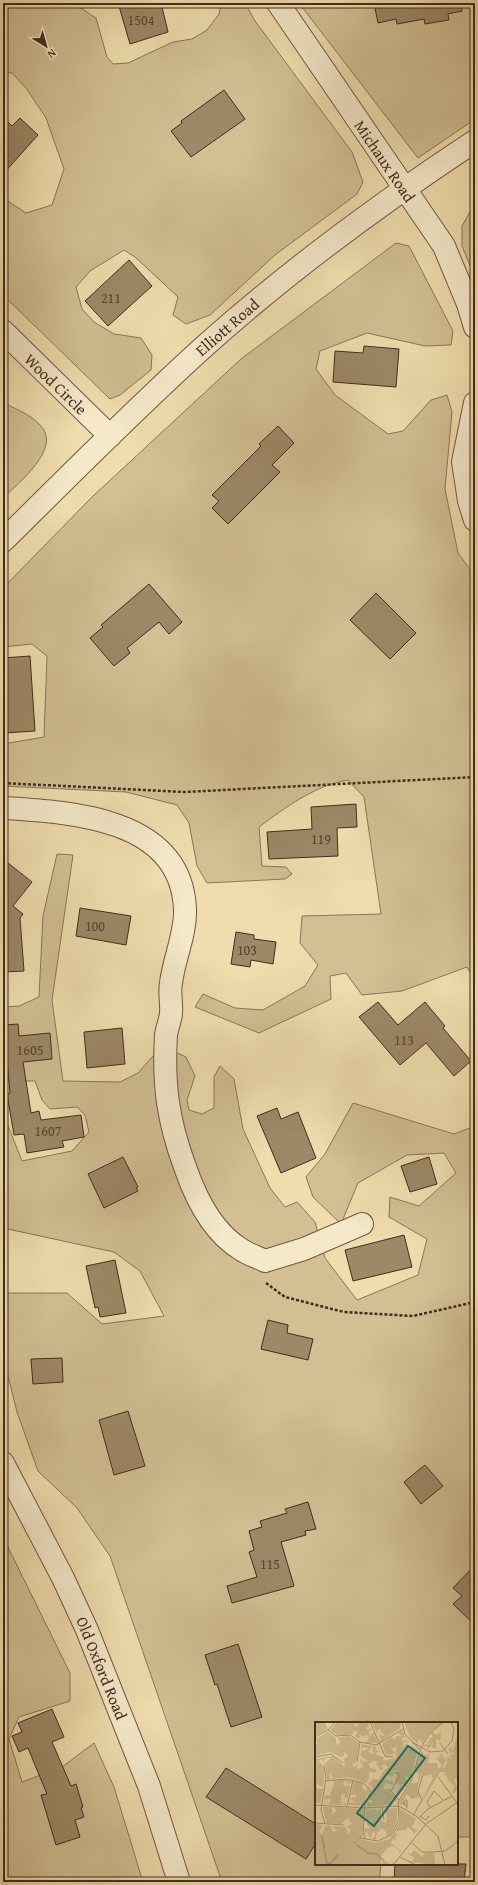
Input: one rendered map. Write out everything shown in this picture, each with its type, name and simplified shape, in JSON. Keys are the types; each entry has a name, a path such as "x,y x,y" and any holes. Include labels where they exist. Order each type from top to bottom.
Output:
{"street":[{"name":"Michaux Road","path":"278,3 444,246 468,304 475,327"},
{"name":"Elliott Road","path":"3,541 110,436 207,344 286,277 404,188 475,141"},
{"name":"Wood Circle","path":"3,331 110,436"},
{"path":"475,403 463,462 468,501 475,520"},
{"path":"3,808 40,810 78,815 104,821 124,828 140,836 164,854 180,882 185,911 185,922 171,979 171,1015 166,1034 166,1094 174,1137 192,1189 214,1227 242,1250 265,1261 304,1249 362,1224"},
{"name":"Old Oxford Road","path":"3,1463 59,1571 87,1630 149,1786 179,1882"}],"path":[{"path":"3,784 184,792 475,777"},
{"path":"262,1280 285,1297 344,1312 413,1316 475,1302"}],"shaded area":[{"path":"3,3 75,3 96,18 107,57 113,64 128,63 173,42 192,39 207,30 219,14 221,3 245,3 255,21 352,152 363,182 357,194 275,255 210,315 186,324 173,315 178,297 135,257 124,250 90,271 76,287 82,309 94,322 114,334 141,338 152,355 151,370 120,395 110,399 3,295 3,198 26,213 52,205 64,169 46,118 26,88 12,73 3,72"},
{"path":"299,3 475,3 475,119 418,158"},
{"path":"475,203 475,278 462,246 462,226"},
{"path":"396,243 409,246 453,331 451,345 425,346 367,333 320,351 316,369 335,395 388,434 403,431 431,400 447,395 452,412 445,489 458,553 475,576 475,982 467,967 402,991 362,995 346,973 330,976 331,999 259,1033 195,1007 203,994 235,1008 263,1010 305,986 318,965 300,943 302,916 381,914 364,797 348,780 336,783 301,798 259,827 262,866 286,867 292,874 285,879 207,883 197,866 189,823 177,805 126,792 3,786 3,744 44,737 47,656 32,644 3,647 3,588 92,497 241,359"},
{"path":"3,400 6,404 20,411 40,425 46,434 46,444 36,464 3,498"},
{"path":"57,854 73,855 52,1000 63,1081 120,1082 138,1073 154,1055 169,1049 186,1057 195,1076 187,1100 189,1110 202,1114 214,1108 214,1077 220,1066 234,1079 243,1129 270,1188 285,1207 297,1202 315,1222 325,1258 357,1300 418,1275 427,1239 389,1217 390,1197 419,1206 456,1173 444,1153 407,1155 358,1183 341,1224 313,1197 306,1177 325,1154 353,1103 454,1134 475,1126 475,1841 471,1837 458,1837 458,1722 315,1722 315,1865 381,1865 379,1882 222,1882 110,1556 77,1508 38,1471 17,1412 3,1356 3,1293 67,1293 102,1324 164,1316 140,1271 114,1252 3,1228 3,1113 22,1161 72,1151 89,1132 85,1115 77,1107 50,1109 42,1100 35,1081 3,1081 3,1007 19,1006 39,997 43,916"},
{"path":"3,1537 70,1673 70,1701 19,1717 9,1739 22,1782 62,1767 94,1743 114,1787 143,1882 3,1882"}],"building":[{"path":"118,3 161,3 168,32 130,44"},
{"path":"374,3 461,3 462,11 448,14 449,20 425,24 424,19 397,24 396,19 378,23"},
{"path":"224,90 245,119 191,157 171,131 182,123 181,121"},
{"path":"3,117 12,126 20,118 38,135 3,174"},
{"path":"129,260 152,286 108,326 85,301"},
{"path":"364,346 399,349 396,387 333,382 335,351 363,353"},
{"path":"278,426 294,443 272,465 280,472 228,524 212,508 219,501 212,495 261,446 259,444"},
{"path":"149,584 182,622 169,634 159,622 127,648 130,653 114,666 90,638 103,627 101,625"},
{"path":"376,593 416,633 390,659 350,620"},
{"path":"30,656 35,731 3,733 3,658"},
{"path":"356,804 357,827 337,828 338,856 269,859 267,832 312,829 311,807"},
{"path":"3,859 32,882 13,906 23,914 20,918 24,971 3,972"},
{"path":"80,908 131,916 126,945 76,936"},
{"path":"236,932 254,935 254,939 276,942 273,964 251,960 250,967 231,964"},
{"path":"378,1002 398,1025 425,1002 445,1026 443,1028 471,1061 454,1076 426,1043 400,1065 359,1017"},
{"path":"18,1024 19,1036 50,1033 52,1059 23,1062 31,1113 39,1111 41,1120 81,1115 84,1137 62,1141 64,1147 27,1153 24,1134 14,1135 7,1094 10,1093 4,1025"},
{"path":"122,1028 125,1064 87,1068 84,1032"},
{"path":"277,1108 281,1119 298,1112 316,1158 281,1173 257,1116"},
{"path":"123,1157 138,1187 136,1188 138,1191 104,1208 88,1174"},
{"path":"429,1157 437,1184 410,1192 401,1166"},
{"path":"404,1235 412,1267 353,1281 345,1250"},
{"path":"115,1260 126,1313 100,1317 98,1307 95,1308 86,1266"},
{"path":"268,1320 288,1325 287,1333 313,1339 308,1360 261,1349"},
{"path":"62,1358 63,1382 33,1384 31,1359"},
{"path":"128,1411 145,1466 114,1475 99,1420"},
{"path":"425,1465 443,1486 421,1504 404,1482"},
{"path":"308,1502 316,1529 305,1531 306,1535 281,1542 294,1586 232,1603 227,1586 257,1577 249,1552 254,1550 249,1531 262,1527 260,1521 287,1513 285,1509"},
{"path":"475,1565 475,1625 453,1604 462,1596 453,1588"},
{"path":"238,1644 262,1717 231,1727 217,1684 215,1685 205,1655"},
{"path":"52,1709 64,1737 52,1742 71,1786 76,1784 83,1807 81,1808 84,1817 75,1820 80,1837 56,1845 41,1795 47,1794 28,1748 19,1752 12,1736 22,1732 18,1723"},
{"path":"226,1768 315,1823 315,1845 306,1859 206,1797"},
{"path":"466,1864 464,1882 394,1882 395,1865"}]}
